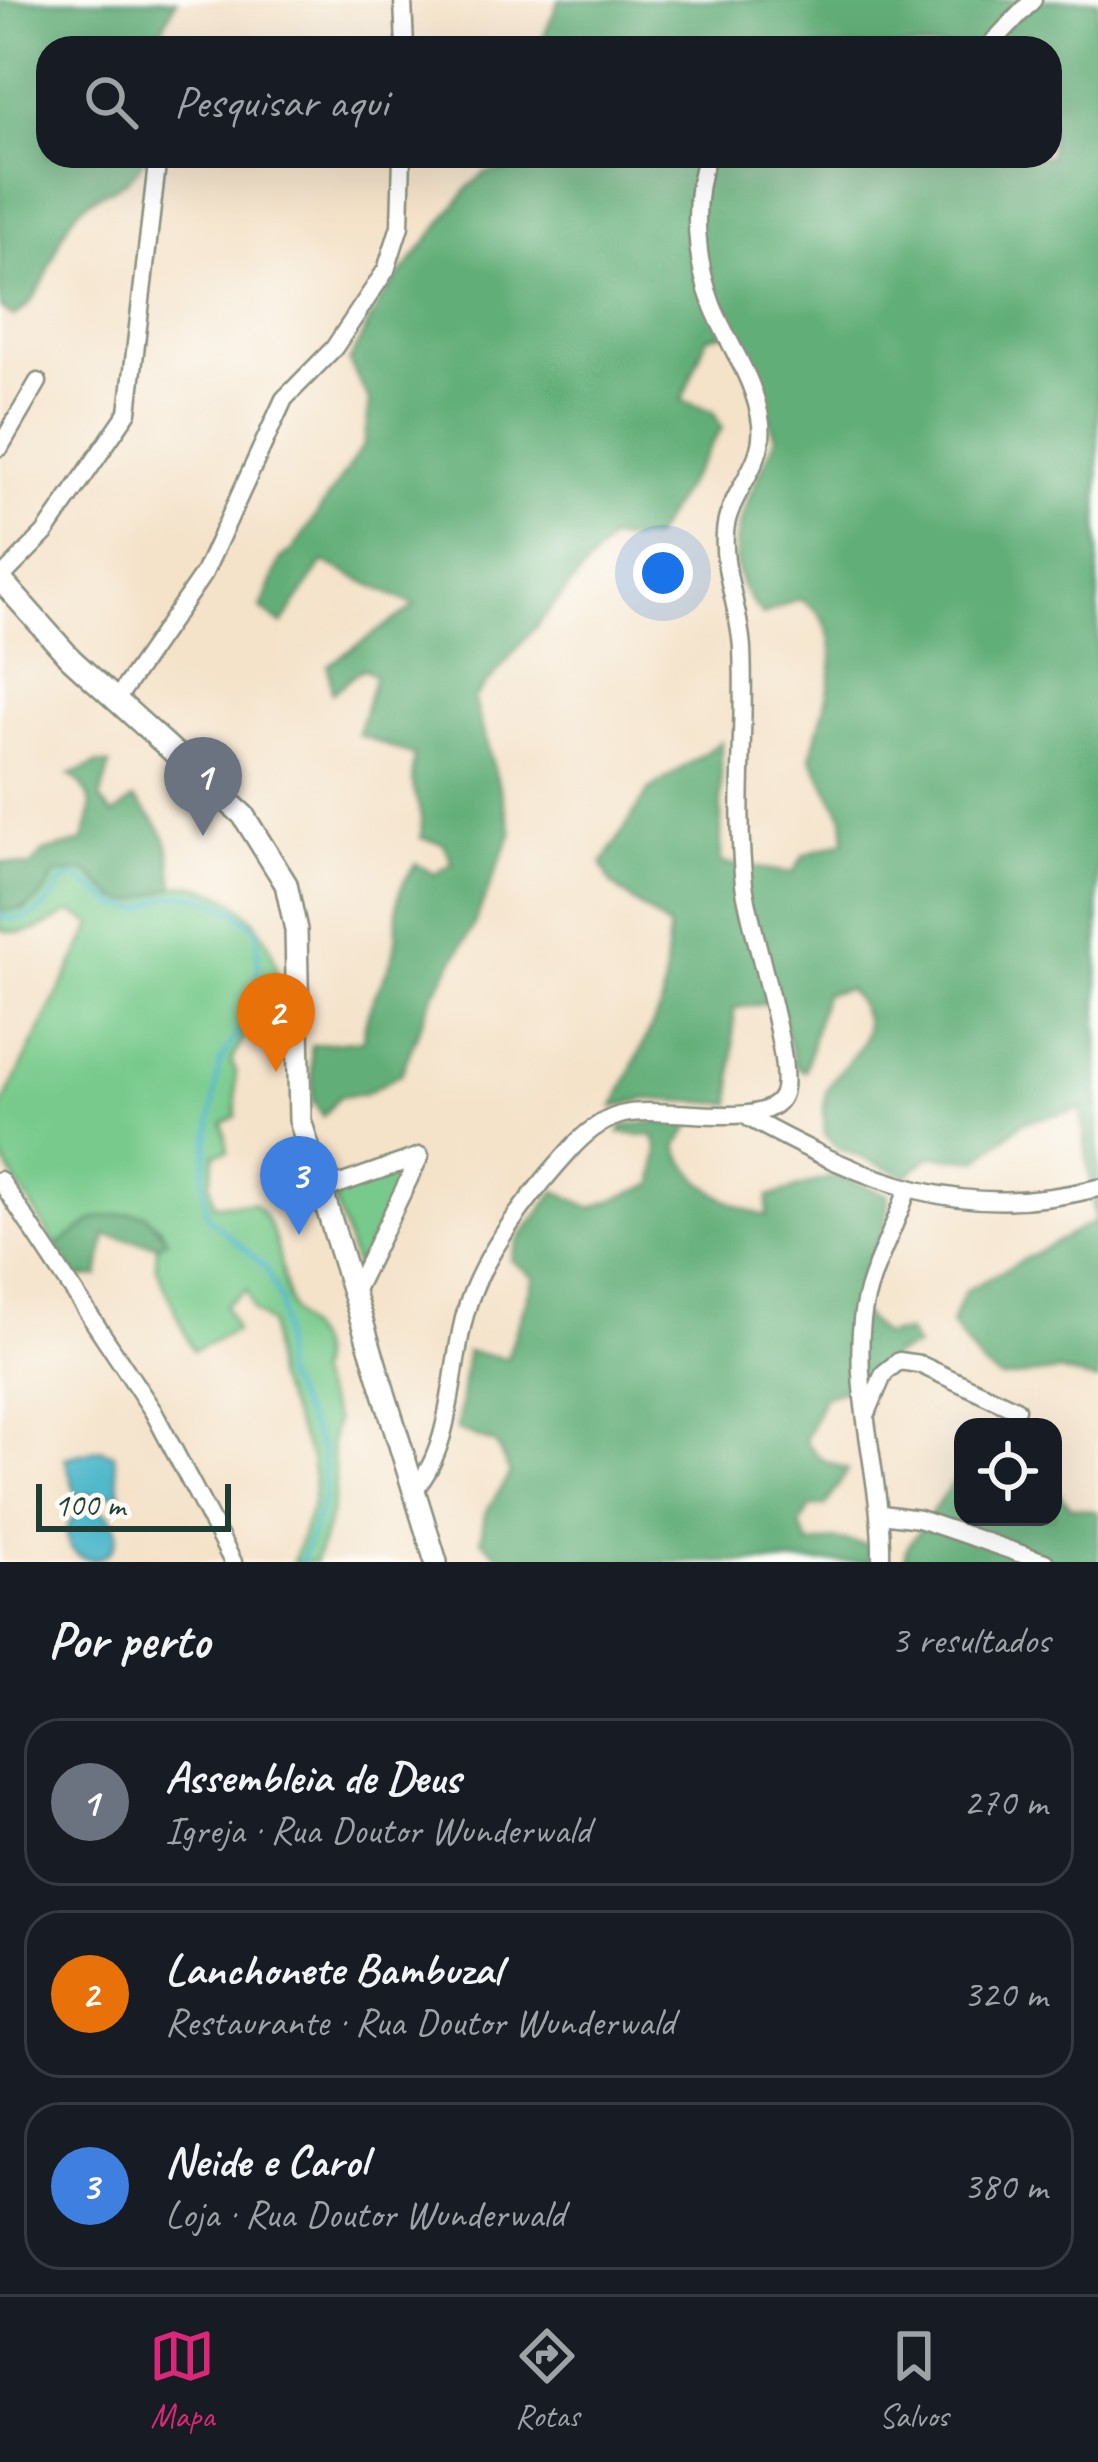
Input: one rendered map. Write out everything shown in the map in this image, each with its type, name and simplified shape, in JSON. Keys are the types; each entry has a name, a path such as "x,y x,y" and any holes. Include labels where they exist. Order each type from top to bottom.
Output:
{"street":[{"path":"403,0 404,36"},
{"path":"998,36 1033,0"},
{"path":"157,168 128,412 45,533 0,579 48,636 243,814 286,884 296,930 298,1104 320,1191 436,1562"},
{"path":"116,700 204,573 284,398 334,348 386,270 400,226 402,168"},
{"path":"705,168 697,226 702,268 712,305 750,382 762,428 753,468 727,515 724,536 742,650 739,798 746,902 787,1078 779,1102 749,1118"},
{"path":"0,447 38,382"},
{"path":"414,1490 434,1462 460,1330 480,1275 571,1148 620,1115 688,1110 749,1118 834,1160 908,1188 987,1204 1098,1188"},
{"path":"320,1191 420,1156 353,1294"},
{"path":"0,1180 153,1411 233,1562"},
{"path":"881,1562 882,1514 860,1344 866,1294 908,1188"},
{"path":"867,1413 884,1373 899,1361 919,1364 1016,1409"},
{"path":"882,1514 919,1519 1046,1562"}],"green space":[{"path":"0,0 176,0 159,36 36,36 36,168 138,168 78,210 27,305 14,317 0,307"},
{"path":"559,0 1098,0 1098,1381 1059,1371 1001,1379 982,1366 951,1324 965,1291 1095,1221 1081,1109 1023,1122 978,1160 931,1156 907,1176 837,1148 825,1134 825,1097 859,1048 866,1022 848,989 824,994 805,1071 795,1066 778,1002 734,1008 732,1104 646,1099 614,1107 662,1004 669,928 611,884 602,864 649,790 721,742 721,863 793,873 804,855 845,841 843,817 811,758 832,670 827,628 817,612 799,599 763,615 746,594 737,572 739,528 776,437 737,331 707,337 682,400 713,412 722,428 652,539 609,540 474,699 512,832 472,929 431,999 401,1074 364,1094 339,1097 323,1116 313,1102 311,1045 363,1040 370,1008 395,947 398,903 406,879 416,864 435,874 453,863 443,843 421,838 414,756 358,734 375,676 363,668 332,693 328,665 415,606 323,562 282,624 261,609 281,558 293,550 364,444 370,402 349,362 380,301 470,186 485,173 521,168 1062,168 1062,36 544,36"},
{"path":"96,764 110,765 100,799 113,815 134,799 161,829 174,887 127,902 86,871 55,874 35,903 0,911 0,862 31,867 43,852 82,842 91,805 85,790 70,775"},
{"path":"86,871 118,900 180,886 221,895 253,920 273,955 278,995 274,1016 252,1024 231,1061 236,1071 236,1117 223,1123 228,1151 215,1154 210,1182 214,1204 254,1203 263,1214 275,1238 291,1308 318,1351 315,1374 336,1421 334,1497 315,1562 293,1562 313,1502 311,1459 274,1377 270,1324 253,1310 247,1290 225,1305 236,1330 193,1351 156,1266 157,1245 166,1239 161,1227 147,1219 120,1215 94,1223 56,1246 0,1155 0,1110 93,924 71,912 37,929 10,932 0,929 0,911 26,910 54,874"},
{"path":"693,1123 677,1146 691,1171 726,1200 753,1212 767,1216 768,1197 837,1175 888,1195 885,1224 862,1279 857,1309 883,1335 907,1332 916,1347 893,1355 874,1380 823,1397 805,1441 821,1459 848,1470 826,1505 811,1507 800,1525 809,1545 835,1539 868,1545 870,1562 505,1562 481,1540 485,1513 510,1474 496,1444 457,1430 467,1352 507,1358 534,1277 511,1260 518,1241 556,1191 592,1208 654,1184 658,1150 654,1136 620,1133 623,1126"},
{"path":"408,1166 357,1271 332,1193"},
{"path":"145,1214 167,1239 157,1245 106,1235 98,1276 76,1277 56,1246 97,1218"},
{"path":"954,1481 954,1526 1062,1526 1062,1496 1071,1507 1098,1512 1098,1562 904,1562 906,1549"}],"water":[{"path":"100,1449 114,1454 120,1494 76,1495 65,1458"},
{"path":"92,1509 110,1516 117,1534 110,1552 92,1559 74,1552 67,1534 74,1516"}],"waterway":[{"path":"0,916 22,918 38,912 63,881 77,877 118,906 143,909 173,896 203,897 258,930 258,1000 219,1064 203,1180 207,1216 266,1268 281,1302 282,1375 322,1449 325,1495 301,1562"}],"place":[{"name":"Assembleia de Deus","path":"203,836"},
{"name":"Lanchonete Bambuzal","path":"276,1072"},
{"name":"Neide e Carol","path":"299,1235"}]}
